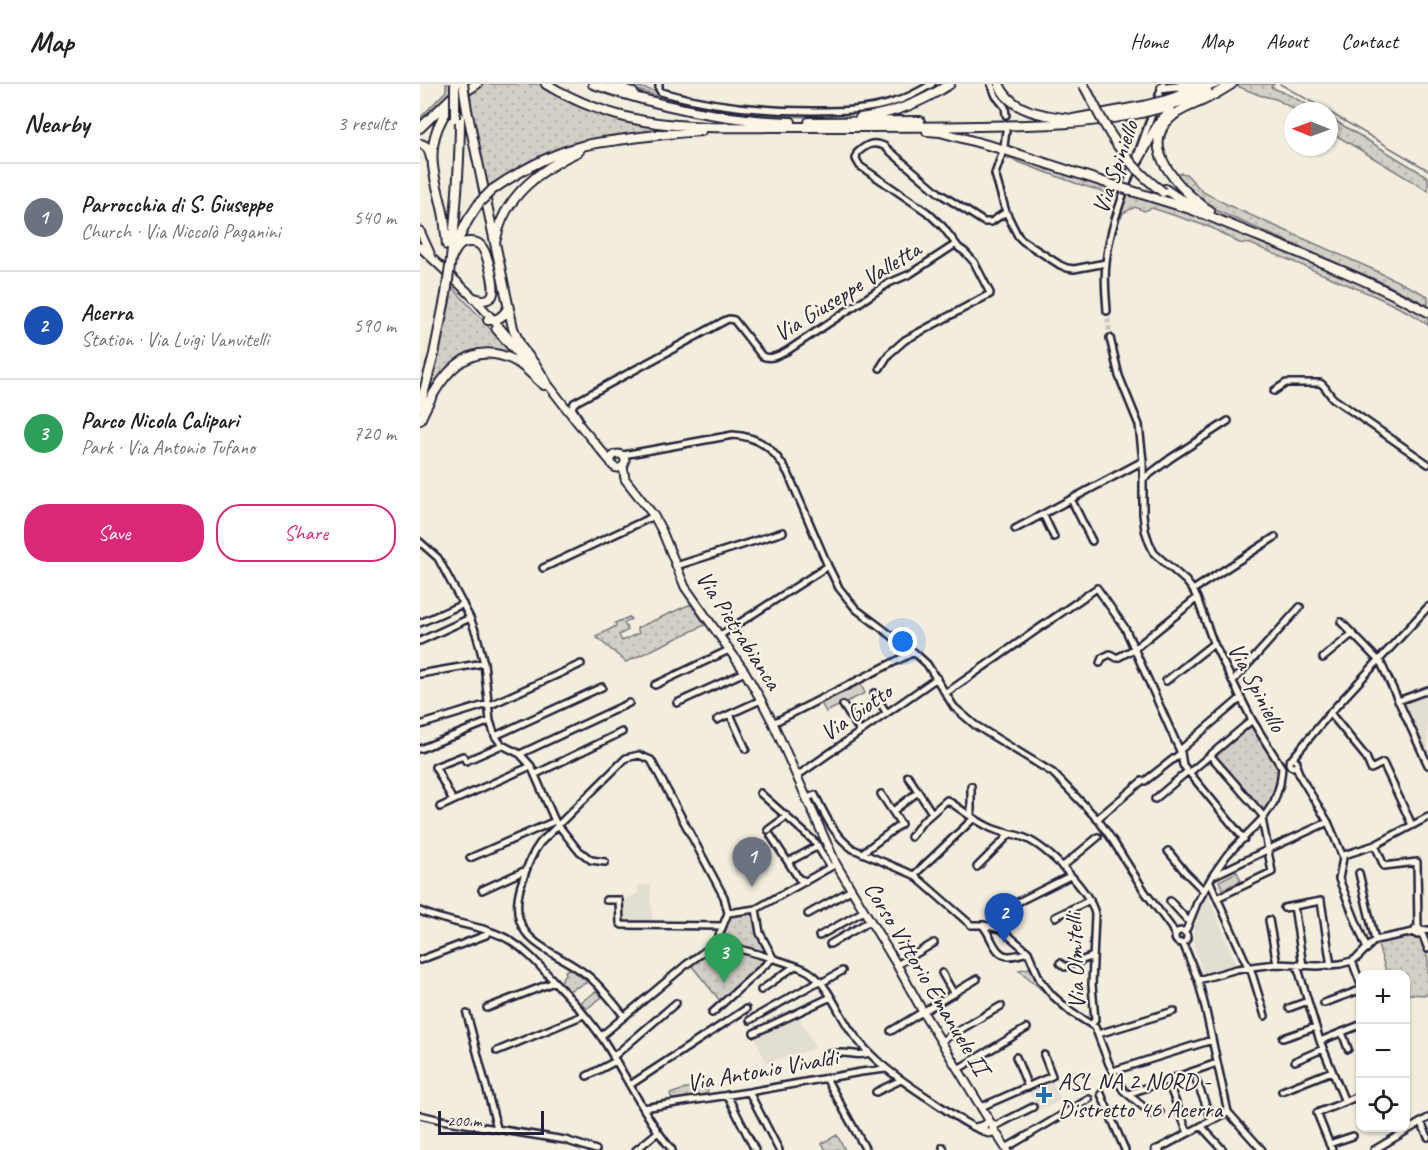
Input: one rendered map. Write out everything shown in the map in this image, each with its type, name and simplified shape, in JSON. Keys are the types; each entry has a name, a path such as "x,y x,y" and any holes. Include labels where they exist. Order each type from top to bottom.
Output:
{"highway":[{"path":"420,406 434,354 457,206 460,155 455,84"},
{"path":"447,245 461,84"},
{"path":"461,84 513,328 521,347 545,384"},
{"path":"420,128 449,99 469,84"},
{"path":"433,164 434,141 438,125 446,110 462,94 477,84"},
{"path":"593,84 653,101 729,117 766,121 1023,121 1072,119 1142,110"},
{"path":"613,84 653,101"},
{"path":"830,122 876,116 899,110 919,102 950,84"},
{"path":"999,84 1007,98 1037,114 1072,119"},
{"path":"1085,84 1122,148 1164,190 1190,209"},
{"path":"1163,86 1207,84"},
{"path":"1162,105 1215,84"},
{"path":"1210,211 1191,196 1166,166 1158,149 1158,140 1161,130 1175,114 1210,98 1232,84"},
{"path":"548,85 602,110 680,126 890,128 1052,125 1120,118 1142,110 1199,96 1232,84"},
{"path":"1132,170 1140,160 1154,130 1163,117 1199,96"},
{"path":"448,259 480,202 492,190 534,164 561,152 599,142 729,127"},
{"path":"890,128 940,132 1006,150 1190,209 1348,274 1428,312"},
{"path":"495,243 503,216 526,185 550,167 599,142"},
{"path":"420,144 427,148 433,164 444,217 448,259"},
{"path":"1164,190 1189,204 1402,293 1428,307"},
{"path":"448,259 465,242 479,244 486,253 494,289 491,296 484,300 474,298"},
{"path":"420,388 443,292"},
{"path":"490,320 504,315 508,308"},
{"path":"420,420 439,384 453,366 468,357 488,352 502,355 518,362 545,384"}],"main road":[{"path":"420,231 434,260"},
{"path":"420,247 474,298 490,320 610,461 612,456 621,461"},
{"path":"420,254 490,320"},
{"path":"602,451 612,454 621,461"},
{"name":"Via Pietrabianca","path":"621,461 624,475 631,488 654,516 669,544 685,587 746,672 773,723 807,798"},
{"name":"Corso Vittorio Emanuele II","path":"807,798 833,866 851,890 897,965 982,1109 988,1128"},
{"path":"988,1128 1006,1149"}],"street":[{"path":"659,84 660,91 701,101 760,110 836,111 863,110 887,105 909,97 932,84"},
{"path":"991,84 996,96 1005,107 1006,115"},
{"name":"Via Spiniello","path":"1107,311 1106,263 1115,221 1163,86"},
{"path":"1006,131 1004,148 995,174 1006,212 1018,236 1060,265 1074,269 1106,263"},
{"path":"956,244 948,232 927,212 860,166 856,159 857,153 870,144 884,146 939,193 986,223 1006,212"},
{"name":"Via Giuseppe Valletta","path":"577,422 579,418 572,408 574,403 726,320 734,320 762,356 774,357 787,351 889,283 910,274 956,244 974,262 990,294 905,339 889,354 880,368"},
{"name":"Via Spiniello","path":"1110,338 1119,376 1139,425 1143,461 1143,514 1149,542 1154,553 1193,590 1214,643 1252,720 1292,764 1280,784 1274,802 1263,818 1227,855 1213,875 1184,932 1187,938 1183,944"},
{"path":"1274,391 1286,383 1320,383 1334,399 1428,464"},
{"path":"1143,479 1171,458 1228,422"},
{"name":"Via Spiniello","path":"621,461 632,454 733,435 757,440 775,453 788,474 839,588 856,609 927,664 954,707 975,725 1053,773 1097,819 1171,927 1176,942 1183,944"},
{"path":"1015,529 1143,461"},
{"path":"1071,499 1092,541"},
{"path":"1043,514 1054,537"},
{"path":"543,568 654,516"},
{"path":"676,566 783,532"},
{"path":"1193,590 1275,537"},
{"path":"420,542 440,561 470,618 481,648 490,721 495,736 502,745 520,754 531,766 557,823 580,853 595,861 605,862"},
{"path":"719,636 828,566"},
{"path":"946,693 1097,588 1125,628 1180,752 1183,765 1244,838"},
{"path":"1100,663 1105,656 1110,654 1117,658 1134,649 1197,597"},
{"path":"420,623 463,604"},
{"path":"1233,681 1300,607"},
{"path":"1367,949 1339,879 1343,856 1328,822 1292,764 1330,713 1428,607"},
{"path":"420,641 470,618"},
{"path":"1341,622 1381,663 1428,765"},
{"path":"1323,658 1352,634"},
{"path":"1166,681 1214,643"},
{"path":"655,685 729,650"},
{"path":"773,723 914,652"},
{"path":"420,674 484,663"},
{"path":"420,724 488,705 581,664"},
{"path":"677,703 746,672"},
{"name":"Via Giotto","path":"797,776 937,678"},
{"path":"495,736 602,687"},
{"path":"1398,701 1428,690"},
{"path":"873,693 886,712"},
{"path":"1097,819 1180,752 1241,698"},
{"path":"717,720 761,700"},
{"path":"520,754 629,703"},
{"path":"843,705 860,731"},
{"path":"1330,713 1365,757 1371,769 1383,764 1412,825"},
{"path":"730,714 746,749"},
{"path":"1155,799 1252,720"},
{"path":"420,749 490,721"},
{"path":"536,774 622,732"},
{"path":"453,801 436,769 463,756 466,761 502,745"},
{"path":"601,1036 716,943 728,913 724,897 651,760 639,755 626,758 557,823 533,854 517,898 519,921 527,935 538,945 588,976 624,1016"},
{"path":"1210,755 1263,818 1272,872 1217,898"},
{"path":"440,807 531,766"},
{"path":"908,776 932,813 911,837"},
{"path":"914,875 972,817 971,786"},
{"path":"893,811 918,792"},
{"path":"728,913 756,909 833,866 818,846 760,793"},
{"path":"861,853 902,824 881,794"},
{"path":"807,798 815,795 844,843 861,853 914,875 971,925 982,925 1001,930 1028,952 1040,980 1053,995 1071,1012 1092,1024"},
{"name":"Via Olmitelli","path":"932,813 947,800 990,828 1034,843 1081,886 1095,914 1092,985 1095,1020 1092,1024 1120,1085 1152,1114 1160,1112"},
{"path":"787,816 770,833 799,879 804,882"},
{"path":"1343,856 1375,845 1428,817"},
{"path":"1213,875 1328,822"},
{"path":"470,858 557,823"},
{"path":"977,867 1010,834"},
{"path":"1062,867 1098,837"},
{"path":"1375,845 1384,866 1418,862 1417,930 1428,949"},
{"path":"788,862 818,846"},
{"path":"1168,851 1185,873 1204,891"},
{"path":"482,890 526,870"},
{"path":"1359,873 1375,940"},
{"path":"998,912 1070,876"},
{"path":"1210,882 1249,967 1266,1016"},
{"path":"808,914 851,890"},
{"path":"606,900 619,900 622,925 723,926"},
{"path":"1054,917 1090,900"},
{"path":"1170,901 1190,922"},
{"path":"1284,908 1321,901 1331,966"},
{"path":"1294,906 1300,965 1308,1001 1320,1041 1345,1102"},
{"path":"756,909 760,933 774,958"},
{"path":"420,911 510,939 526,951 569,997 601,1036 643,1108 672,1150"},
{"path":"819,936 864,911"},
{"path":"1269,920 1277,964"},
{"path":"830,944 870,921"},
{"path":"982,925 987,929 996,949 1004,955 1028,952"},
{"path":"1198,980 1249,967 1277,964 1331,966 1352,961 1375,940 1417,930 1428,930"},
{"path":"420,960 486,935 488,931"},
{"path":"1175,935 1180,931 1184,932"},
{"path":"716,943 774,958 806,970 820,982 831,997 850,1031 886,1070 974,1127 988,1128 1033,1107"},
{"path":"897,965 934,943"},
{"name":"Via Spiniello","path":"1183,944 1198,980 1228,1112"},
{"path":"1060,963 1065,967 1094,956"},
{"path":"712,1013 774,958"},
{"path":"1352,961 1356,972"},
{"path":"761,990 795,966"},
{"path":"750,1020 842,971"},
{"path":"942,973 954,994"},
{"path":"891,1031 977,979"},
{"path":"487,1008 554,982"},
{"path":"1324,1003 1356,991"},
{"path":"754,1033 831,997"},
{"path":"1288,1008 1308,1001"},
{"path":"587,1076 614,1059 676,1003"},
{"path":"941,1041 1001,1006"},
{"path":"630,1085 746,1009"},
{"path":"1098,1034 1174,1011"},
{"path":"468,1014 497,1128"},
{"path":"497,1051 584,1015"},
{"path":"1283,1038 1316,1027"},
{"path":"1320,1041 1356,1027"},
{"path":"958,1069 1027,1028"},
{"path":"1342,1032 1348,1049"},
{"path":"1113,1071 1212,1040"},
{"path":"1295,1061 1323,1049"},
{"path":"824,1055 851,1053 860,1056 869,1053"},
{"path":"982,1109 1052,1076 1044,1055"},
{"path":"1016,1058 1028,1087"},
{"path":"1128,1094 1217,1063"},
{"name":"Via Antonio Vivaldi","path":"643,1108 749,1092 861,1071 886,1070"},
{"path":"1282,1091 1332,1071"},
{"path":"826,1078 866,1150"},
{"path":"876,1092 902,1080"},
{"path":"1167,1080 1188,1132"},
{"path":"1196,1080 1212,1120"},
{"path":"749,1092 779,1150"},
{"path":"1101,1094 1125,1150"},
{"path":"727,1095 756,1150"},
{"path":"1310,1116 1356,1097"},
{"path":"1006,1149 1089,1099"},
{"path":"1158,1150 1228,1112 1262,1150"},
{"path":"1317,1113 1331,1147 1353,1136"},
{"path":"420,1115 566,1140 596,1150"},
{"path":"1376,1150 1428,1118"},
{"path":"1421,1122 1428,1137"},
{"path":"1201,1126 1223,1150"},
{"path":"636,1150 658,1132"}],"shaded area":[{"path":"446,84 451,84 451,93 420,125 420,118 445,92"},
{"path":"482,84 541,84 639,123 678,129 588,141 521,167 486,192 467,92"},
{"path":"618,84 703,103 818,112 822,117 744,113 718,109 668,99"},
{"path":"1274,84 1271,87 1302,102 1284,104 1237,86"},
{"path":"1338,122 1428,177 1428,191 1338,136"},
{"path":"1005,150 1122,189 1120,195 1075,183 1002,156"},
{"path":"1186,174 1203,192 1230,206 1428,296 1428,305 1379,281 1210,208 1200,202 1176,175"},
{"path":"1127,190 1217,223 1368,286 1428,316 1428,325 1412,314 1377,297 1251,244 1239,243 1212,228 1152,208 1144,211 1135,207 1123,213 1121,218 1119,217"},
{"path":"452,287 514,357 486,351 460,359 442,375 425,403 450,302"},
{"path":"691,604 705,625 626,662 596,637 616,626 615,623 629,617 631,619 624,623 628,630 619,635 622,641 639,633 637,628"},
{"path":"860,683 865,693 826,712 821,703"},
{"path":"1428,692 1428,759 1402,702"},
{"path":"1251,724 1277,764 1279,774 1273,798 1264,813 1214,756"},
{"path":"1237,872 1241,881 1223,889 1219,881"},
{"path":"638,885 651,885 652,921 623,919 623,905 628,898 638,893"},
{"path":"1209,897 1237,967 1208,975 1203,974 1193,935 1195,918 1203,900"},
{"path":"753,913 757,933 766,953 721,942 730,915"},
{"path":"1408,936 1422,940 1428,959 1428,995 1410,994 1410,970 1386,970 1377,942"},
{"path":"716,945 768,959 721,1002 691,965"},
{"path":"1032,968 1044,989 1043,991 1019,970"},
{"path":"569,969 588,982 568,991 561,984 566,974 565,971"},
{"path":"597,991 602,997 586,1009 581,1002"},
{"path":"798,1015 816,1048 766,1063 754,1035"},
{"name":"ASL NA 2 NORD - Distretto 46 Acerra","path":"1051,1078 1061,1100 1038,1111 1028,1089"},
{"path":"705,1082 709,1096 673,1102 670,1094"},
{"path":"837,1135 845,1150 826,1150 822,1143"}],"waterway":[{"path":"1280,84 1312,102"},
{"path":"1338,117 1428,170"}],"tunnel":[{"path":"1107,311 1110,338"}],"place":[{"name":"Parrocchia di S. Giuseppe","path":"752,887"},
{"name":"Acerra","path":"1004,943"},
{"name":"Parco Nicola Calipari","path":"724,983"},
{"name":"ASL NA 2 NORD - Distretto 46 Acerra","path":"1044,1095"}]}
